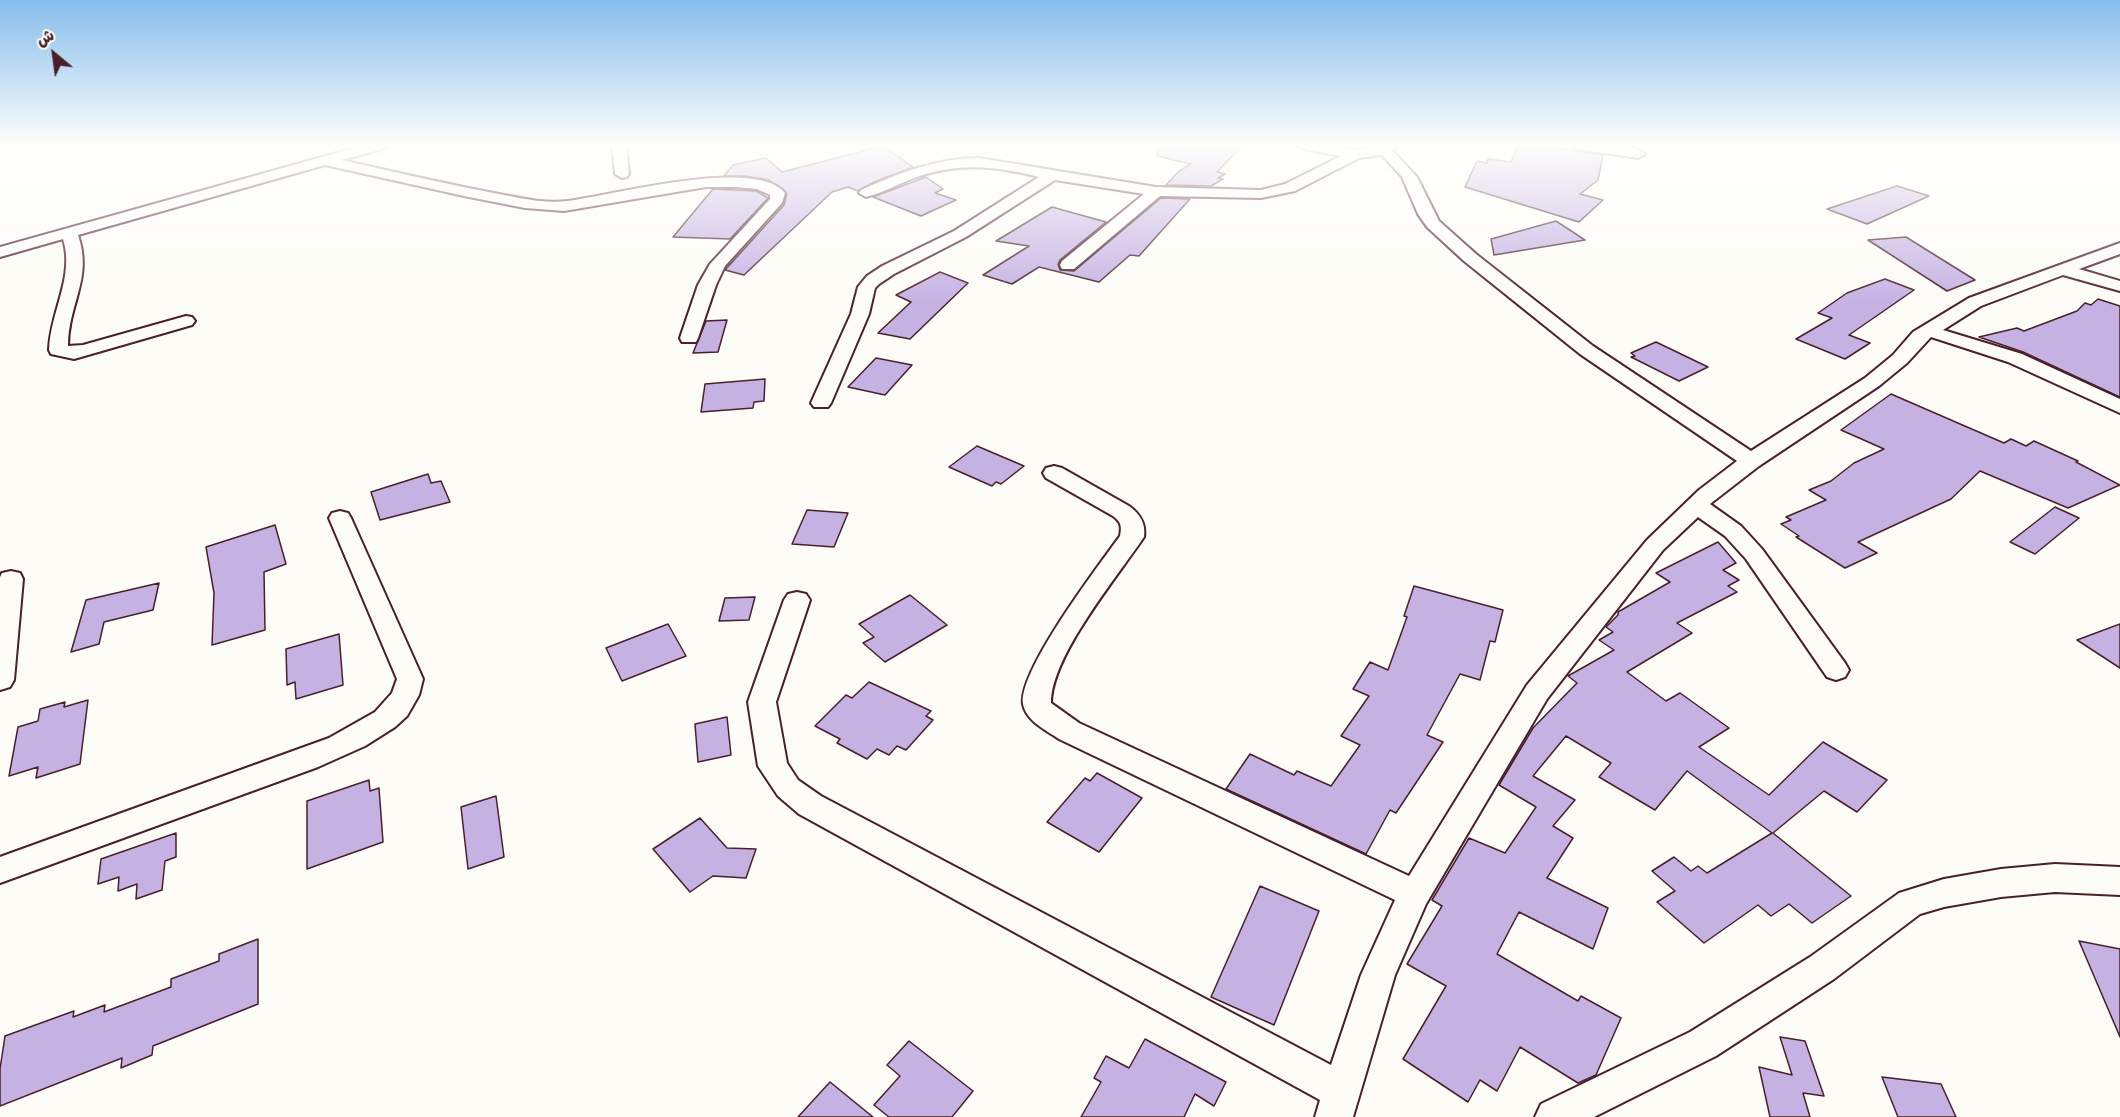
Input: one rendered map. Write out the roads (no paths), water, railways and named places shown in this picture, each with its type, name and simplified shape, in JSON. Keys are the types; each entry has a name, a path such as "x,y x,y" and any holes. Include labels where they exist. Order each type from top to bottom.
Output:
{"street":[{"path":"0,252 196,197"},
{"path":"494,197 545,206 564,206 620,197"},
{"path":"689,338 707,285 718,264 777,197"},
{"path":"821,403 860,314 867,287 873,280 888,270 960,234 1017,197"},
{"path":"1068,265 1148,197"},
{"path":"1418,197 1424,212 1433,224 1512,296 1646,393 1751,461"},
{"path":"69,232 77,261 57,342 58,350 82,351 186,321"},
{"path":"797,600 762,702 773,766 788,788 810,805 1338,1104 1371,991 1401,918 1414,894 1537,692 1655,545 1696,505 1751,461 1872,382 1900,359 1920,336 1975,302 2120,248"},
{"path":"2064,270 2120,286"},
{"path":"1929,331 2015,358 2120,407"},
{"path":"1054,473 1121,511 1131,518 1134,526 1131,537 1049,662 1036,690 1037,704 1050,720 1414,894"},
{"path":"1696,505 1733,531 1754,554 1836,670"},
{"path":"0,875 0,869 308,759 376,726 403,702 409,691 410,679 340,518"},
{"path":"0,680 11,579"},
{"path":"1554,1117 1703,1044 1822,968 1910,903 1944,892 2001,883 2055,878 2120,881"}]}
